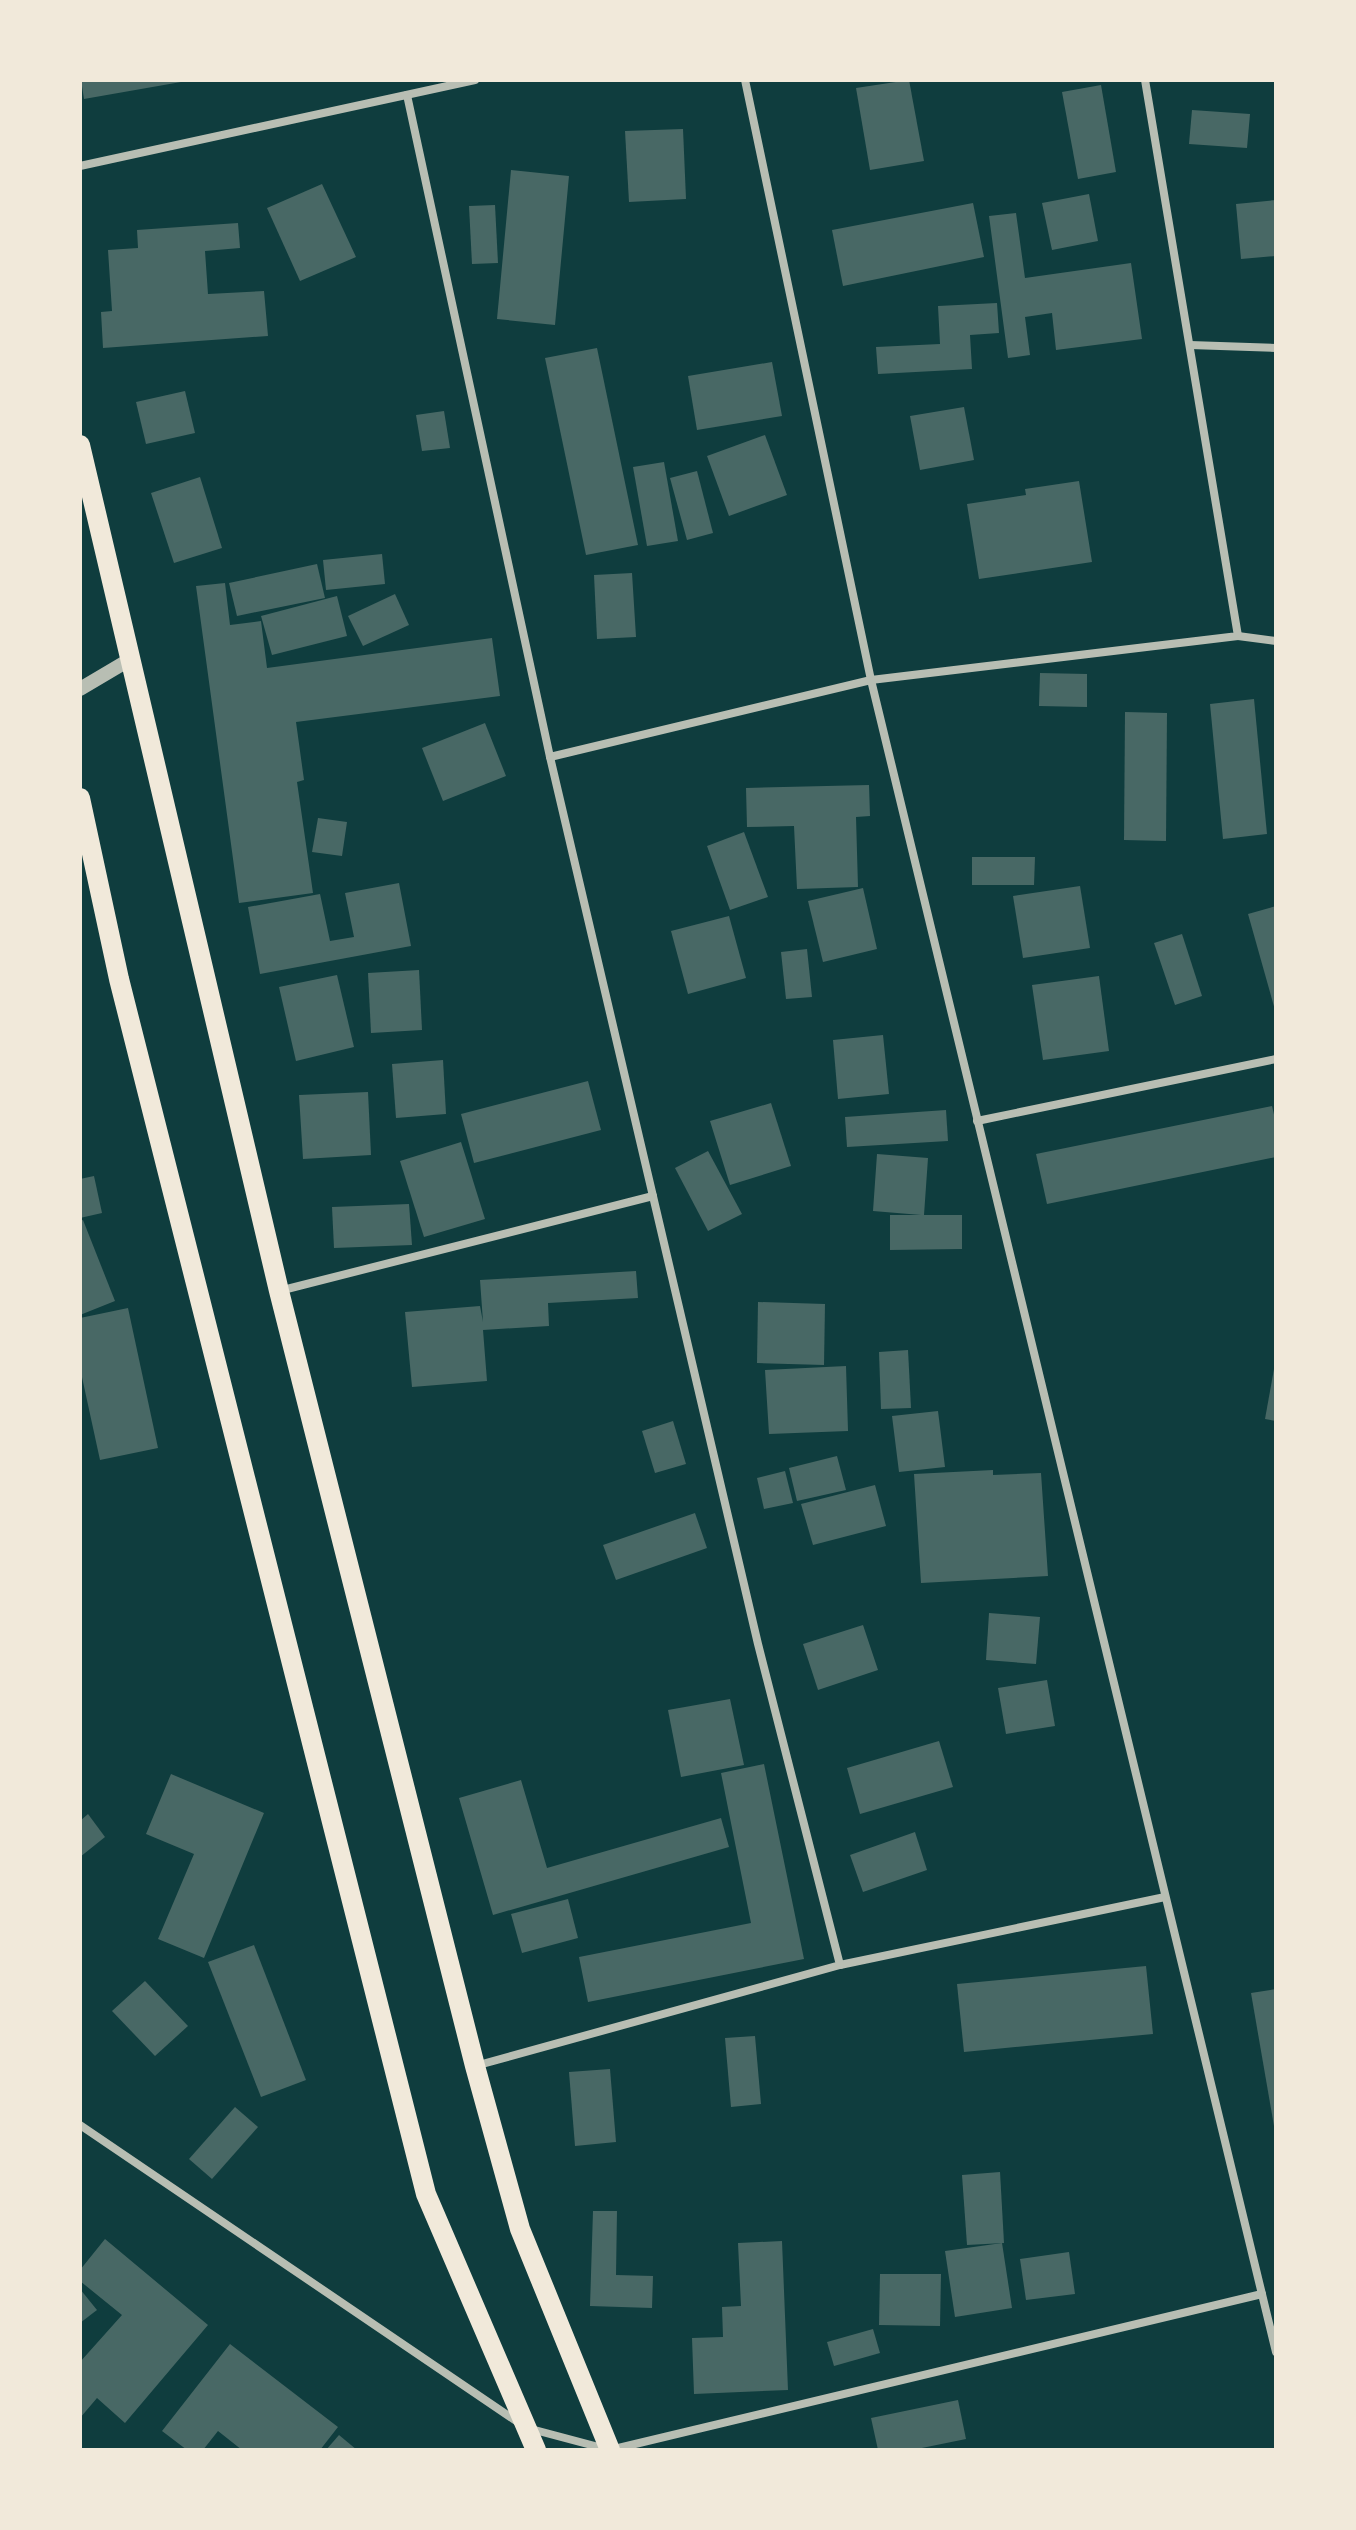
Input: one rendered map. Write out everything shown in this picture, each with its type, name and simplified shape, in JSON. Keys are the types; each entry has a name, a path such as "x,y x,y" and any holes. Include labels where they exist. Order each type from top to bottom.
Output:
{"main road":[{"path":"80,445 279,1291 475,2066 520,2229 610,2450"},
{"path":"80,798 122,992 426,2194 536,2450"}],"street":[{"path":"80,166 475,80"},
{"path":"745,80 871,680 1276,2352"},
{"path":"1145,80 1238,636"},
{"path":"407,95 550,757 758,1644 840,1965"},
{"path":"1190,345 1276,348"},
{"path":"550,757 871,680 1238,636 1276,641"},
{"path":"80,689 129,660"},
{"path":"977,1121 1276,1059"},
{"path":"279,1291 653,1196"},
{"path":"475,2066 840,1965 1165,1897"},
{"path":"80,2125 527,2428 610,2450 1262,2294"}],"building":[{"path":"81,80 181,80 181,82 84,99"},
{"path":"909,80 924,161 870,170 856,88"},
{"path":"1101,85 1116,172 1078,179 1062,92"},
{"path":"1192,110 1250,114 1247,148 1189,144"},
{"path":"683,129 686,199 629,202 625,131"},
{"path":"511,170 569,176 555,325 497,319"},
{"path":"322,184 356,257 300,281 267,208"},
{"path":"1089,194 1098,241 1052,250 1042,203"},
{"path":"1276,200 1276,256 1241,259 1236,204"},
{"path":"973,203 984,257 843,286 832,230"},
{"path":"495,205 498,263 472,264 469,206"},
{"path":"1016,213 1025,278 1131,263 1142,339 1056,350 1052,313 1025,317 1030,355 1008,358 989,216"},
{"path":"238,223 240,248 205,251 208,294 264,291 268,336 103,348 101,312 112,311 108,250 138,248 137,230"},
{"path":"997,303 999,333 970,335 972,369 878,374 876,347 940,344 938,306"},
{"path":"597,348 638,545 586,555 545,358"},
{"path":"772,362 782,416 697,430 688,376"},
{"path":"185,391 195,433 146,444 136,402"},
{"path":"964,407 974,460 920,470 910,416"},
{"path":"444,411 450,448 422,451 416,415"},
{"path":"765,435 787,495 729,516 707,456"},
{"path":"664,462 678,541 647,546 633,467"},
{"path":"697,471 713,533 687,540 670,478"},
{"path":"200,477 222,548 174,563 151,493"},
{"path":"1079,481 1092,562 979,579 967,504 1026,495 1025,489"},
{"path":"382,554 385,584 326,590 323,560"},
{"path":"317,564 325,598 237,616 229,583"},
{"path":"632,573 636,637 597,639 594,575"},
{"path":"225,583 230,625 261,621 267,668 492,638 500,696 296,722 304,780 297,782 313,893 239,903 196,586"},
{"path":"395,594 409,625 363,646 348,616"},
{"path":"337,596 347,636 272,655 261,616"},
{"path":"1040,673 1087,674 1087,707 1039,706"},
{"path":"1254,699 1267,834 1223,839 1210,704"},
{"path":"1125,712 1167,713 1166,841 1124,840"},
{"path":"485,723 506,776 443,801 422,748"},
{"path":"869,785 870,816 856,817 858,887 797,889 794,826 747,827 746,788"},
{"path":"318,818 347,822 342,856 312,852"},
{"path":"744,832 768,897 730,910 707,846"},
{"path":"972,857 1035,857 1034,885 972,885"},
{"path":"399,883 411,946 260,974 248,907 320,894 330,941 354,937 345,893"},
{"path":"1080,886 1090,948 1023,958 1013,896"},
{"path":"863,888 877,949 823,962 808,901"},
{"path":"1276,906 1276,1010 1275,1010 1248,914"},
{"path":"729,916 746,978 688,994 671,931"},
{"path":"1182,934 1202,996 1175,1005 1154,943"},
{"path":"807,949 812,997 786,999 781,952"},
{"path":"419,970 422,1030 371,1033 368,973"},
{"path":"337,975 354,1047 296,1061 279,987"},
{"path":"1099,976 1109,1051 1043,1060 1032,985"},
{"path":"883,1035 889,1094 838,1099 833,1040"},
{"path":"443,1060 446,1114 396,1118 392,1064"},
{"path":"588,1081 601,1130 474,1163 461,1114"},
{"path":"368,1092 371,1155 303,1159 299,1095"},
{"path":"771,1103 791,1166 730,1185 710,1121"},
{"path":"1272,1106 1276,1123 1276,1157 1047,1204 1036,1154"},
{"path":"946,1110 948,1141 847,1147 845,1117"},
{"path":"461,1142 485,1219 424,1237 400,1161"},
{"path":"708,1151 742,1214 708,1231 675,1168"},
{"path":"877,1154 928,1158 924,1215 962,1215 962,1249 890,1250 890,1215 921,1215 873,1211"},
{"path":"94,1176 102,1213 80,1218 80,1179"},
{"path":"409,1204 412,1245 334,1248 332,1207"},
{"path":"83,1220 115,1301 80,1315 80,1221"},
{"path":"636,1271 638,1298 548,1303 549,1326 483,1330 487,1381 412,1387 405,1312 480,1306 483,1322 480,1280"},
{"path":"758,1302 825,1304 824,1365 757,1363"},
{"path":"128,1308 158,1448 100,1460 80,1368 80,1318"},
{"path":"908,1350 911,1408 881,1409 879,1352"},
{"path":"846,1366 848,1431 769,1434 765,1370"},
{"path":"1276,1370 1276,1421 1265,1419"},
{"path":"938,1411 945,1467 899,1472 892,1416"},
{"path":"673,1421 686,1464 655,1473 642,1431"},
{"path":"837,1456 846,1490 797,1501 789,1468"},
{"path":"993,1470 993,1475 1041,1473 1048,1576 921,1583 914,1474"},
{"path":"785,1471 793,1503 764,1509 757,1478"},
{"path":"875,1485 886,1526 813,1545 801,1504"},
{"path":"695,1513 707,1548 616,1580 603,1545"},
{"path":"989,1613 1040,1617 1036,1664 986,1660"},
{"path":"863,1625 878,1670 818,1690 803,1644"},
{"path":"1047,1680 1055,1726 1006,1734 998,1688"},
{"path":"730,1699 744,1765 681,1777 668,1710"},
{"path":"939,1741 953,1787 860,1814 847,1768"},
{"path":"764,1764 804,1959 588,2002 579,1957 751,1923 721,1773"},
{"path":"171,1774 264,1813 204,1958 158,1939 194,1854 146,1834"},
{"path":"521,1780 547,1868 721,1818 729,1847 493,1915 459,1798"},
{"path":"88,1814 105,1837 80,1857 80,1821"},
{"path":"915,1832 927,1870 863,1892 850,1855"},
{"path":"568,1899 578,1938 522,1953 511,1914"},
{"path":"254,1945 306,2080 261,2097 208,1962"},
{"path":"1146,1966 1153,2034 964,2052 957,1984"},
{"path":"145,1981 188,2026 155,2056 112,2011"},
{"path":"1276,1989 1276,2126 1274,2126 1251,1993"},
{"path":"755,2036 761,2104 731,2107 725,2038"},
{"path":"610,2069 616,2142 575,2146 569,2072"},
{"path":"235,2107 258,2127 212,2179 189,2159"},
{"path":"1000,2172 1004,2243 967,2245 962,2175"},
{"path":"593,2211 617,2211 616,2275 653,2276 652,2308 590,2306"},
{"path":"105,2239 208,2325 125,2423 97,2398 80,2418 80,2362 122,2315 80,2281 80,2270"},
{"path":"782,2241 788,2390 694,2394 692,2338 723,2337 722,2307 741,2306 738,2243"},
{"path":"1002,2243 1012,2308 955,2317 945,2251"},
{"path":"1069,2252 1075,2294 1026,2300 1020,2259"},
{"path":"880,2274 941,2274 940,2326 879,2325"},
{"path":"80,2289 97,2310 80,2323"},
{"path":"873,2329 880,2353 834,2366 827,2342"},
{"path":"230,2344 338,2427 320,2450 242,2450 218,2431 203,2450 187,2450 162,2431"},
{"path":"958,2400 966,2439 912,2450 878,2450 871,2418"},
{"path":"339,2435 357,2450 326,2450"}]}
